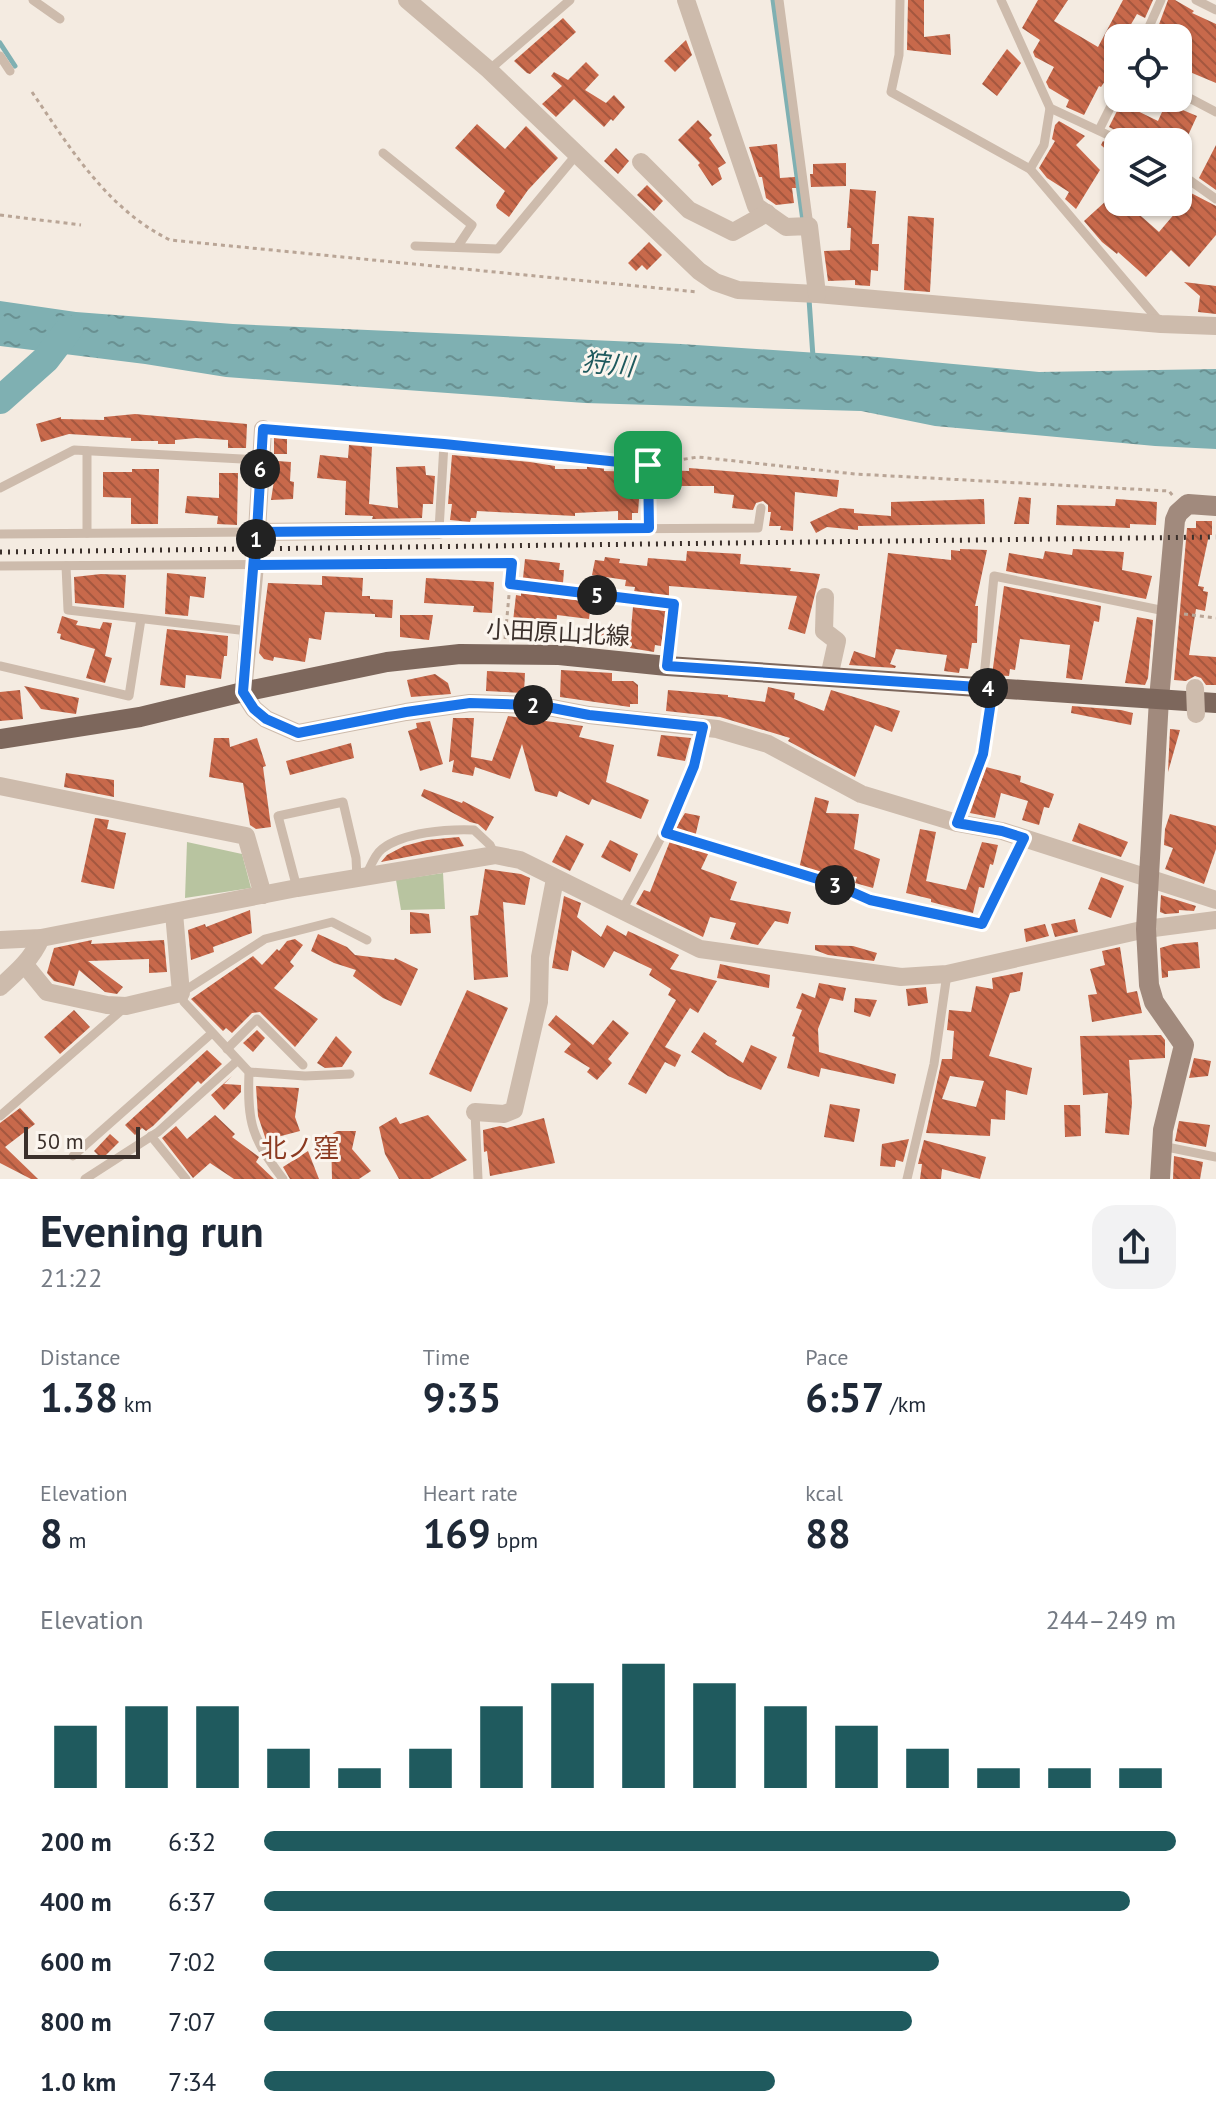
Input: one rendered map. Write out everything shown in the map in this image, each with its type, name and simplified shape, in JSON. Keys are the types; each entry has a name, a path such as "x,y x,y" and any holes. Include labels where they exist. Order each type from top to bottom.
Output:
{"main road":[{"name":"小田原山北線","path":"0,739 140,717 387,662 460,654 559,655 667,666 1216,703"}],"street":[{"path":"686,0 756,206 786,227 809,226 817,294"},
{"path":"417,3 699,271 715,282 738,290 1216,326"},
{"path":"641,162 689,210 733,232 767,213"},
{"path":"263,429 243,692 254,709 266,719 298,733 470,703 537,705 589,715 703,727 768,744 861,794 957,823 1002,831 1216,900"},
{"path":"1160,1179 1163,1130 1184,1045 1154,1002 1149,985 1146,929 1165,611 1175,520 1188,504 1216,506"},
{"path":"256,532 439,530"},
{"path":"825,597 824,631 837,641 829,677"},
{"path":"1195,688 1196,714"},
{"path":"0,786 246,836 263,895"},
{"path":"0,940 41,938 297,888 495,855 520,860 700,949 901,977 947,974 1146,929 1216,920"},
{"path":"475,1112 504,1114 514,1110 539,1002 540,957 555,879"},
{"path":"25,965 47,992 126,1006 181,993 174,913"},
{"path":"0,987 25,965 35,953 41,938"}],"lane":[{"path":"33,0 60,19"},
{"path":"489,70 570,0"},
{"path":"779,0 809,226"},
{"path":"900,0 899,55 891,92 1030,169 1161,324"},
{"path":"1001,0 1050,108 1044,145 1030,169"},
{"path":"1150,24 1161,0"},
{"path":"1196,0 1216,10"},
{"path":"0,56 10,71"},
{"path":"1192,99 1216,112"},
{"path":"1050,108 1104,132"},
{"path":"1099,130 1108,112"},
{"path":"383,153 472,225 458,246"},
{"path":"415,246 498,249 577,154"},
{"path":"1192,182 1216,199"},
{"path":"263,429 648,465 649,528"},
{"path":"444,444 439,530 758,528 761,508"},
{"path":"0,488 74,450 261,460"},
{"path":"87,451 87,533"},
{"path":"0,534 256,532"},
{"path":"0,566 512,563 510,584 674,604 667,666"},
{"path":"66,566 68,610 248,631"},
{"path":"957,823 983,754 994,576 1165,611"},
{"path":"0,666 129,696 141,619"},
{"path":"622,910 666,833 694,766 703,727"},
{"path":"297,888 278,816 343,802 362,877"},
{"path":"362,877 379,851 392,843 432,831 474,830 490,845 495,855"},
{"path":"350,1074 305,1076 249,1072 184,1002 181,993 265,939 332,922 367,940"},
{"path":"907,1179 934,1064 947,974"},
{"path":"0,1116 126,1006"},
{"path":"227,1049 257,1019 303,1065"},
{"path":"73,1156 212,1033"},
{"path":"85,1179 151,1136 237,1061"},
{"path":"249,1072 252,1129 260,1148 283,1179"},
{"path":"475,1112 478,1179"},
{"path":"151,1136 186,1179"},
{"path":"1162,1146 1216,1157"}],"path":[{"path":"32,92 77,158 104,190 127,214 170,240 701,292 715,282"},
{"path":"0,215 81,225"},
{"path":"648,465 698,457 855,474 1169,491 1183,508"},
{"path":"503,655 510,584"},
{"path":"1165,611 1216,618"},
{"path":"666,833 834,884 870,900 982,924 1024,838"}],"green space":[{"path":"187,842 242,854 251,888 185,898"},
{"path":"443,873 445,909 401,910 396,880"}],"water":[{"name":"狩川","path":"0,301 76,312 233,324 681,344 878,357 1039,372 1216,369 1216,449 935,426 861,411 585,403 226,377 0,346"}],"building":[{"path":"908,0 924,0 924,37 950,34 951,55 907,50"},
{"path":"1038,0 1068,0 1054,21 1098,47 1104,36 1104,82 1099,86 1084,115 1066,107 1069,100 1049,88 1046,82 1054,67 1035,57 1033,52 1040,40 1022,28"},
{"path":"1123,0 1153,0 1145,18 1137,14 1131,24 1110,24"},
{"path":"1168,0 1175,0 1194,11 1192,13 1216,24 1216,83 1192,73 1192,24 1159,24"},
{"path":"563,18 576,32 530,74 527,73 514,61"},
{"path":"686,40 692,55 675,72 664,61"},
{"path":"1007,49 1021,63 997,96 982,84"},
{"path":"586,62 599,75 585,90 606,103 614,95 625,107 604,127 574,99 556,117 542,104 562,86 551,76 554,72 568,80"},
{"path":"1116,112 1140,112 1158,121 1162,112 1187,112 1197,116 1191,128 1109,127"},
{"path":"698,120 712,135 709,138 726,163 718,168 722,179 712,186 698,165 700,163 678,140"},
{"path":"1059,121 1085,136 1076,145 1100,170 1076,209 1065,199 1069,192 1047,178 1039,168 1055,141 1052,139"},
{"path":"477,124 505,149 526,126 558,158 528,190 509,217 496,205 505,191 455,148"},
{"path":"777,144 780,178 795,177 796,188 792,188 794,203 776,205 766,198 762,177 759,177 749,147"},
{"path":"1216,145 1216,190 1199,178"},
{"path":"616,148 629,161 618,174 604,161"},
{"path":"846,163 846,186 811,187 813,164"},
{"path":"647,185 663,201 654,211 637,195"},
{"path":"850,189 876,191 872,244 879,244 878,271 871,270 870,286 855,285 855,280 828,281 824,251 850,250 851,228 847,228"},
{"path":"1192,194 1216,206 1216,235 1189,267 1171,250 1146,277 1102,242 1084,221 1104,203 1104,216 1141,216 1159,232 1173,216 1192,216"},
{"path":"908,216 934,218 930,292 904,290"},
{"path":"649,242 662,255 647,270 642,265 636,271 628,263"},
{"path":"1184,282 1216,286 1216,314 1198,312 1200,296"},
{"path":"135,414 247,424 246,448 228,448 228,440 196,438 175,440 175,444 158,444 158,441 69,434 41,442 36,424 61,417 104,420 104,417"},
{"path":"274,438 287,439 287,454 274,454"},
{"path":"349,445 372,447 369,504 398,508 396,467 425,466 426,475 435,476 433,504 423,504 422,518 372,519 373,516 345,515 346,481 317,478 320,455 348,458"},
{"path":"452,455 530,462 555,466 555,469 587,469 587,466 604,468 604,471 641,472 638,513 632,513 632,520 618,520 618,511 575,513 575,516 477,511 476,518 471,518 470,522 450,520 452,504 448,504"},
{"path":"277,461 291,462 293,499 271,500"},
{"path":"689,468 839,480 837,497 795,492 793,531 780,530 781,526 769,526 771,512 768,512 768,505 763,501 756,503 753,510 732,508 734,495 714,493 714,486 656,486 656,470 689,471"},
{"path":"132,469 159,469 158,524 131,524 131,498 103,497 103,472 132,472"},
{"path":"219,473 238,473 237,525 217,524 218,516 185,513 187,496 219,498"},
{"path":"1019,497 1031,498 1029,524 1014,524"},
{"path":"984,499 985,524 858,526 858,530 827,527 816,533 810,522 840,508 854,509 854,513 891,516 891,502"},
{"path":"1116,499 1157,502 1156,525 1130,524 1130,528 1056,525 1057,505 1115,506"},
{"path":"1196,521 1212,521 1212,535 1209,535 1198,586 1208,592 1205,611 1196,609 1189,655 1216,657 1216,685 1206,685 1195,676 1186,681 1174,680 1187,528 1196,528"},
{"path":"1073,549 1124,552 1122,570 1152,576 1146,599 1006,571 1009,553 1043,559 1045,551 1072,555"},
{"path":"951,550 987,550 975,606 978,606 977,643 972,643 968,669 960,668 959,673 944,671 947,655 896,649 890,664 895,668 849,665 854,651 875,658 888,553 951,560"},
{"path":"687,551 741,554 740,564 820,574 805,634 788,629 797,596 669,586 669,596 634,592 635,587 625,586 626,580 592,575 595,560 604,561 605,557 620,559 619,563 647,566 648,558 686,561"},
{"path":"525,559 560,563 559,570 564,570 563,583 523,578"},
{"path":"167,573 206,577 204,598 190,596 188,616 165,614"},
{"path":"126,575 124,608 75,603 74,577"},
{"path":"322,576 363,578 362,596 393,600 392,618 375,617 375,614 325,612 321,640 309,638 305,662 274,657 273,661 264,659 259,653 268,583 322,585"},
{"path":"426,578 494,582 492,613 473,612 474,606 424,603"},
{"path":"1004,586 1101,606 1099,622 1094,621 1082,680 1066,678 1070,645 1020,639 1015,670 1010,669 1009,676 992,675"},
{"path":"521,593 591,602 589,619 557,615 555,639 535,637 536,632 512,630 516,595 521,596"},
{"path":"633,607 666,611 661,646 655,645 654,652 600,643 603,626 631,629"},
{"path":"400,615 433,615 429,640 400,637"},
{"path":"62,616 78,621 76,625 100,629 103,622 112,623 105,656 112,658 105,683 86,678 95,649 60,639 61,634 57,633"},
{"path":"1137,617 1153,620 1145,685 1125,683"},
{"path":"167,629 228,636 221,679 186,675 185,688 160,685"},
{"path":"561,670 612,673 612,681 633,681 638,685 638,704 630,704 630,707 560,697"},
{"path":"487,671 525,673 524,693 486,691"},
{"path":"435,674 448,683 451,694 411,697 407,680"},
{"path":"24,686 79,698 76,714 41,709"},
{"path":"768,687 795,693 794,699 824,711 831,690 900,711 892,732 875,725 855,777 788,741 790,738 720,717 666,711 668,690 728,695 765,702"},
{"path":"20,690 23,719 0,721 0,692"},
{"path":"1072,706 1133,713 1131,725 1071,713"},
{"path":"508,716 583,726 579,737 614,745 606,782 649,800 641,819 592,799 589,805 559,791 557,797 535,791 522,744 510,779 475,767 473,776 452,772 454,760 449,762 453,718 474,718 471,757 492,761"},
{"path":"430,721 443,764 420,771 408,731 417,728 416,723"},
{"path":"1170,729 1180,730 1168,772"},
{"path":"661,735 691,738 685,761 657,756"},
{"path":"214,738 229,738 230,747 257,738 266,766 263,767 271,827 256,829 250,825 243,783 209,777"},
{"path":"351,743 354,758 290,775 286,761"},
{"path":"986,767 1021,776 1020,782 1054,794 1049,808 1044,807 1039,825 1022,820 1028,801 1001,793 995,818 970,813"},
{"path":"66,773 114,780 114,797 64,787"},
{"path":"424,789 463,801 494,817 486,831 421,796"},
{"path":"815,797 829,801 826,813 859,814 854,849 880,859 873,888 855,883 857,877 830,872 829,876 799,869"},
{"path":"685,813 700,816 692,850 709,852 701,869 737,882 730,900 791,912 788,924 775,921 758,945 730,939 736,923 710,917 703,937 636,904 644,890 650,892 674,831"},
{"path":"1170,814 1216,826 1216,849 1204,884 1165,869 1173,848 1164,845"},
{"path":"95,818 109,820 107,829 126,833 114,889 81,882"},
{"path":"1079,823 1128,842 1121,857 1072,841"},
{"path":"920,829 936,832 926,881 966,890 982,842 998,845 984,888 979,887 973,913 906,893"},
{"path":"566,835 584,844 570,871 552,862"},
{"path":"459,837 464,846 381,862 404,846"},
{"path":"610,840 638,854 630,872 601,857"},
{"path":"485,869 530,878 525,905 503,902 508,977 474,980 470,916 478,915"},
{"path":"1101,877 1124,886 1111,918 1088,909"},
{"path":"1161,895 1196,906 1194,911 1179,910 1179,913 1165,914 1160,912"},
{"path":"564,896 581,903 577,917 601,937 607,925 626,936 628,931 679,955 670,969 717,981 698,1013 690,1008 665,1047 681,1055 675,1067 665,1062 646,1094 628,1084 676,1000 668,995 671,989 649,975 652,969 614,951 604,968 572,950 568,971 552,968"},
{"path":"250,910 252,933 213,947 214,952 191,960 188,930 205,924 206,927"},
{"path":"410,912 429,914 431,933 410,934"},
{"path":"1075,919 1078,932 1055,937 1051,924"},
{"path":"1045,924 1049,936 1026,942 1024,929"},
{"path":"318,934 347,947 355,955 395,958 418,969 401,1006 383,998 353,976 356,970 311,951"},
{"path":"295,939 303,945 290,962 294,966 274,988 318,1019 295,1047 260,1012 252,1013 232,1033 226,1028 223,1031 191,999 253,956 262,965 287,941"},
{"path":"92,940 91,944 164,940 167,972 149,973 149,959 88,961 123,987 117,994 105,992 79,970 74,986 54,981 47,973 54,948"},
{"path":"1198,942 1200,968 1168,971 1168,977 1162,978 1160,948"},
{"path":"815,945 853,946 877,953 874,961 828,955 815,950"},
{"path":"1120,947 1127,993 1137,991 1142,1013 1092,1022 1088,995 1097,994 1090,969 1105,965 1102,951"},
{"path":"720,964 770,975 769,988 717,978"},
{"path":"1023,972 1020,991 1010,993 989,1056 1032,1068 1027,1095 1006,1090 1005,1120 991,1119 990,1136 926,1133 942,1059 952,1059 954,1031 947,1030 949,1010 971,1012 976,986 993,989 992,978","holes":["950,1076 984,1081 976,1107 942,1099"]},
{"path":"819,983 846,988 843,1001 830,998 818,1029 819,1052 896,1074 894,1084 821,1068 819,1077 787,1068 795,1037 792,1036 802,1010 796,1008 802,993 815,998"},
{"path":"926,987 928,1003 908,1006 906,989"},
{"path":"467,990 508,1008 471,1092 429,1074"},
{"path":"855,998 877,1000 870,1017 854,1012"},
{"path":"74,1010 90,1027 60,1054 44,1037"},
{"path":"556,1015 593,1045 613,1020 629,1033 608,1059 612,1063 597,1080 587,1072 590,1068 564,1052 571,1044 548,1025"},
{"path":"257,1030 265,1038 253,1052 243,1043"},
{"path":"704,1032 717,1041 715,1044 743,1063 751,1045 777,1057 761,1090 728,1076 691,1052"},
{"path":"1161,1035 1165,1040 1165,1058 1129,1060 1132,1103 1129,1135 1105,1133 1108,1093 1083,1095 1080,1036"},
{"path":"336,1036 352,1052 342,1067 325,1068 317,1063"},
{"path":"207,1050 222,1064 201,1084 198,1081 153,1126 146,1131 142,1128 135,1135 125,1125"},
{"path":"1194,1058 1211,1061 1208,1076 1189,1078"},
{"path":"232,1076 224,1084 241,1085 241,1092 224,1110 211,1095"},
{"path":"256,1086 299,1088 295,1117 300,1131 266,1140 258,1116"},
{"path":"830,1104 860,1109 854,1142 824,1137"},
{"path":"1064,1105 1080,1105 1081,1136 1065,1137"},
{"path":"20,1108 35,1124 5,1147 38,1179 31,1179 0,1163 0,1123"},
{"path":"215,1115 235,1134 232,1137 259,1157 256,1162 274,1179 234,1179 210,1163 193,1178 162,1138 176,1126 187,1139"},
{"path":"428,1115 467,1160 430,1179 399,1179 385,1154 379,1127 396,1117 400,1124"},
{"path":"544,1118 555,1163 490,1176 483,1130 500,1126 507,1128"},
{"path":"1179,1121 1210,1125 1206,1147 1175,1141"},
{"path":"337,1131 356,1131 352,1149 371,1171 359,1179 332,1179 331,1135"},
{"path":"110,1134 119,1142 102,1159 94,1151"},
{"path":"909,1139 903,1162 896,1160 895,1167 880,1166 882,1144"},
{"path":"924,1140 986,1157 980,1179 942,1169 941,1179 920,1179 922,1164 918,1164"},
{"path":"308,1151 319,1179 290,1179 283,1167"},
{"path":"1174,1156 1203,1162 1200,1179 1173,1179"}],"waterway":[{"path":"773,0 803,221"},
{"path":"0,43 15,66"},
{"path":"809,299 813,357"},
{"path":"0,400 46,359 69,329"}],"railway":[{"path":"0,552 1216,537"}],"district":[{"name":"北ノ窪","path":"300,1148"}],"route":[{"path":"648,465 263,429 256,532 255,565 512,563 510,584 674,604 667,666 993,688 983,754 957,823 1024,838 982,924 870,900 834,884 666,833 694,766 703,727 589,715 537,705 470,703 298,733 266,719 254,709 243,692 256,532 649,528 648,465"}]}
